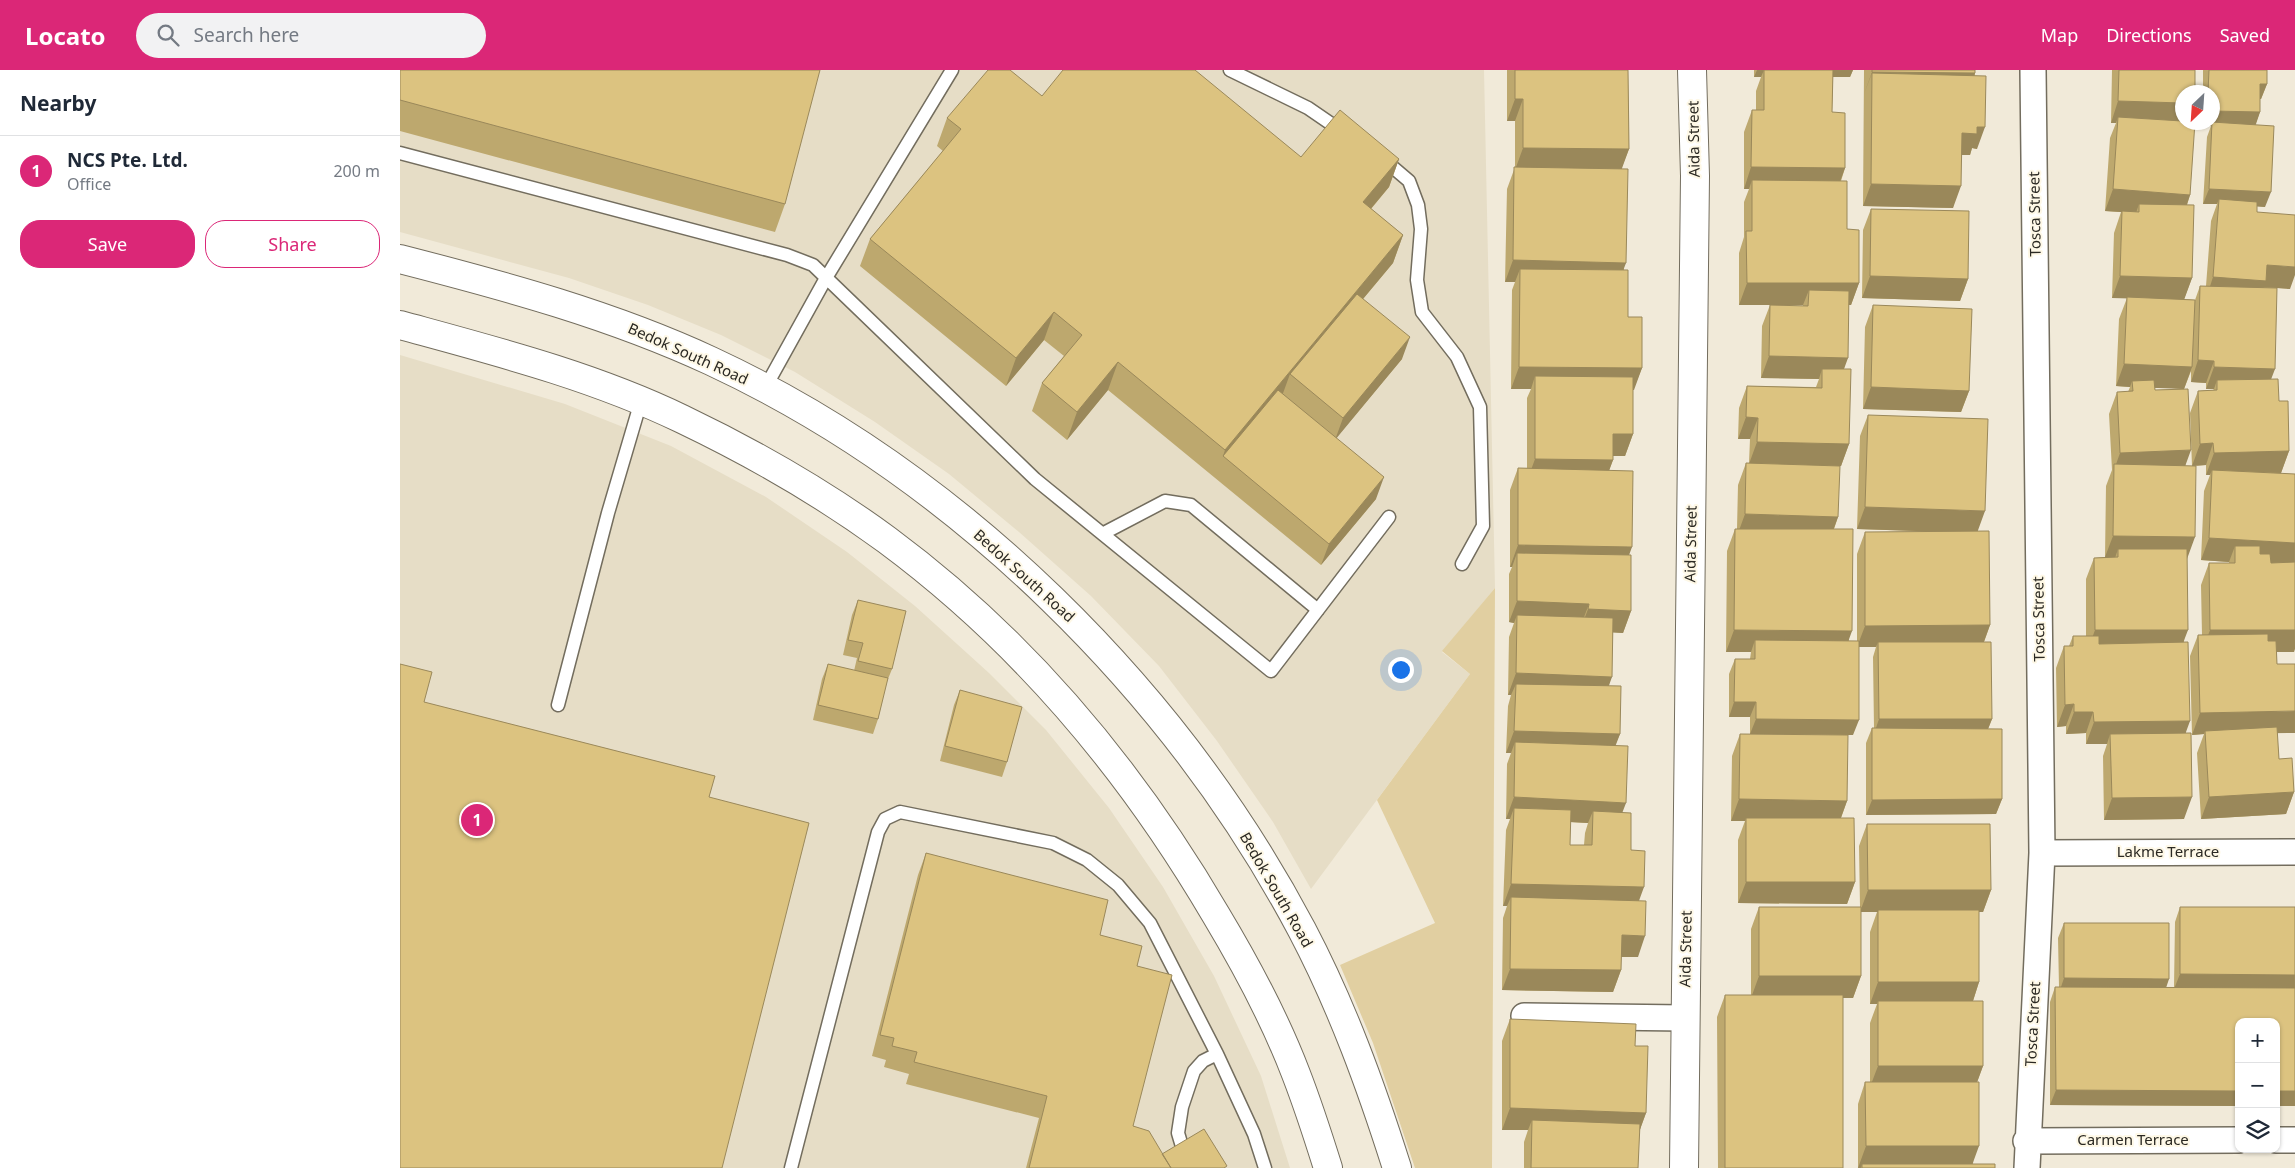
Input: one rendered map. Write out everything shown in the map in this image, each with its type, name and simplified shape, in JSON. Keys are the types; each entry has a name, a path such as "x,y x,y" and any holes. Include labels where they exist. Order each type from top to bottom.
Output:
{"main road":[{"name":"Aida Street","path":"1684,1168 1695,176 1692,70"},
{"name":"Bedok South Road","path":"400,259 562,304 638,330 710,360 765,388 859,444 931,496 1069,614 1134,684 1190,756 1246,834 1301,929 1355,1046 1397,1168"},
{"path":"400,325 540,365 641,401 679,417 742,449 819,494 887,540 955,596 1016,652 1073,713 1138,793 1192,873 1246,965 1295,1071 1328,1168"}],"street":[{"name":"Tosca Street","path":"2027,1168 2026,1140 2042,853 2033,70"},
{"name":"Lakme Terrace","path":"2042,853 2295,852"},
{"path":"1524,1016 1685,1018"},
{"name":"Carmen Terrace","path":"2026,1140 2235,1140"},
{"path":"2280,1140 2295,1140"}],"lane":[{"path":"765,388 826,278 952,70"},
{"path":"1230,70 1308,108 1354,139"},
{"path":"1369,149 1409,181 1418,205 1421,229 1417,280 1422,312 1457,357 1480,407 1483,526 1462,564"},
{"path":"400,153 787,255 813,265 1036,478 1271,671 1389,517"},
{"path":"558,705 608,513 641,401"},
{"path":"1104,533 1165,501 1191,504 1318,610"},
{"path":"791,1168 878,832 885,819 900,812 1054,843 1087,860 1118,885 1150,923 1217,1054 1254,1134 1265,1168"},
{"path":"1184,1153 1178,1133 1182,1107 1194,1070 1203,1061 1217,1054"}],"shaded area":[{"path":"400,70 1484,70 1495,588 1442,652 1470,674 1311,889 1273,822 1217,741 1159,666 1091,596 1019,532 949,474 875,422 795,372 721,335 648,305 569,278 400,232"},
{"path":"400,355 565,404 671,446 766,497 847,552 915,606 989,673 1046,730 1109,808 1163,887 1214,976 1261,1076 1290,1168 400,1168"},
{"path":"1495,588 1492,1168 1415,1168 1373,1043 1340,965 1435,923 1377,800 1470,674 1442,651"}],"building":[{"path":"400,70 820,70 785,204 400,100"},
{"path":"988,70 1010,70 1042,96 1063,70 1195,70 1301,157 1340,110 1399,159 1363,202 1403,235 1225,450 1118,362 1077,412 1042,383 1082,335 1054,312 1016,358 870,239 961,129 947,118"},
{"path":"1515,70 1628,70 1629,149 1523,148 1523,99 1515,99"},
{"path":"1764,70 1833,70 1832,112 1845,113 1845,168 1751,167 1752,110 1764,110"},
{"path":"1872,70 1975,70 1975,73 1872,72"},
{"path":"2119,70 2195,70 2195,85 2175,85 2175,103 2118,101"},
{"path":"2209,70 2267,70 2267,84 2260,84 2260,112 2220,111 2220,85 2208,85"},
{"path":"1872,73 1986,76 1985,127 1977,127 1977,134 1962,133 1961,186 1871,184"},
{"path":"2118,117 2175,121 2175,130 2194,130 2190,195 2113,189"},
{"path":"2220,123 2274,126 2271,192 2209,189 2212,130 2220,130"},
{"path":"1514,167 1628,169 1626,263 1513,260"},
{"path":"1752,180 1847,181 1847,229 1859,230 1859,283 1747,283 1746,231 1752,231"},
{"path":"2219,199 2257,202 2257,212 2295,215 2295,267 2267,265 2266,281 2213,277"},
{"path":"2139,204 2194,205 2192,278 2120,276 2122,211 2139,212"},
{"path":"1871,209 1969,211 1968,279 1870,276"},
{"path":"1520,269 1628,270 1628,317 1642,317 1642,368 1519,367"},
{"path":"2200,286 2277,288 2275,369 2214,367 2214,361 2198,360"},
{"path":"1809,290 1849,291 1848,358 1769,356 1770,305 1808,306"},
{"path":"1357,294 1410,337 1343,418 1290,374"},
{"path":"2127,297 2195,300 2192,367 2124,364"},
{"path":"1873,305 1972,309 1969,391 1871,387"},
{"path":"1822,369 1851,369 1849,444 1757,442 1758,418 1746,417 1747,386 1822,388"},
{"path":"1535,376 1633,377 1633,434 1613,434 1613,460 1535,459"},
{"path":"2278,379 2279,401 2288,401 2289,451 2214,453 2213,443 2200,444 2198,391 2217,390 2217,380"},
{"path":"2154,380 2155,390 2188,389 2191,450 2120,453 2117,392 2133,391 2132,381"},
{"path":"1278,390 1384,477 1329,544 1223,456"},
{"path":"1868,415 1988,419 1985,511 1865,507"},
{"path":"1746,463 1840,466 1838,517 1745,514"},
{"path":"2114,464 2196,466 2195,537 2113,536"},
{"path":"1518,468 1633,471 1632,547 1518,545"},
{"path":"2212,470 2295,474 2295,543 2209,538"},
{"path":"1735,529 1853,529 1852,631 1734,630"},
{"path":"1989,531 1990,625 1865,626 1865,532"},
{"path":"2235,546 2260,546 2260,554 2270,554 2271,563 2295,562 2295,630 2210,630 2209,563 2235,563"},
{"path":"2118,549 2187,549 2188,630 2095,630 2094,558 2118,557"},
{"path":"1517,553 1631,555 1631,611 1588,609 1589,604 1517,601"},
{"path":"858,600 906,611 892,669 858,661 863,643 848,640"},
{"path":"1517,615 1613,618 1612,677 1516,673"},
{"path":"2268,634 2268,641 2276,641 2277,664 2295,664 2295,711 2200,713 2198,635"},
{"path":"2073,636 2099,636 2099,644 2188,642 2190,721 2094,722 2093,712 2074,712 2074,704 2065,705 2064,646 2073,646"},
{"path":"1755,640 1859,641 1859,720 1756,719 1756,702 1734,702 1735,659 1755,659"},
{"path":"1878,642 1991,642 1992,719 1879,719"},
{"path":"400,664 432,672 424,702 715,776 709,797 809,823 722,1168 400,1168"},
{"path":"828,664 888,678 878,719 818,705"},
{"path":"1516,684 1621,686 1620,734 1514,731"},
{"path":"960,690 1022,707 1007,762 945,746"},
{"path":"2277,727 2279,759 2292,758 2294,792 2209,797 2205,731"},
{"path":"1872,728 2002,729 2002,799 1872,800"},
{"path":"2191,733 2192,797 2112,798 2110,734"},
{"path":"1740,734 1848,735 1847,801 1739,799"},
{"path":"1515,742 1628,746 1626,803 1514,797"},
{"path":"1514,808 1571,810 1570,845 1592,845 1593,811 1631,813 1631,850 1645,851 1644,887 1511,884"},
{"path":"1746,818 1854,818 1855,882 1746,882"},
{"path":"1867,824 1990,824 1991,890 1868,890"},
{"path":"926,853 1108,900 1100,935 1142,946 1137,966 1172,975 1133,1126 1149,1131 1171,1168 1029,1168 1047,1096 914,1062 917,1052 892,1046 894,1038 880,1035"},
{"path":"1511,897 1646,901 1645,936 1622,935 1621,970 1510,969"},
{"path":"1759,907 1861,907 1861,976 1759,976"},
{"path":"2180,907 2295,907 2295,975 2180,974"},
{"path":"1878,910 1979,910 1979,982 1878,982"},
{"path":"2064,923 2169,923 2169,979 2064,978"},
{"path":"2055,987 2295,988 2295,1091 2280,1091 2280,1018 2235,1018 2235,1091 2056,1090"},
{"path":"1725,995 1843,995 1843,1168 1725,1168"},
{"path":"1878,1001 1983,1001 1983,1066 1878,1066"},
{"path":"1510,1019 1636,1024 1635,1046 1648,1046 1646,1113 1510,1108"},
{"path":"1865,1082 1979,1082 1979,1146 1866,1146"},
{"path":"1532,1120 1640,1124 1638,1168 1531,1168"},
{"path":"1204,1129 1227,1166 1224,1168 1171,1168 1162,1154"},
{"path":"1862,1164 1995,1164 1995,1168 1862,1168"}],"place":[{"name":"NCS Pte. Ltd.","path":"477,820"}]}
